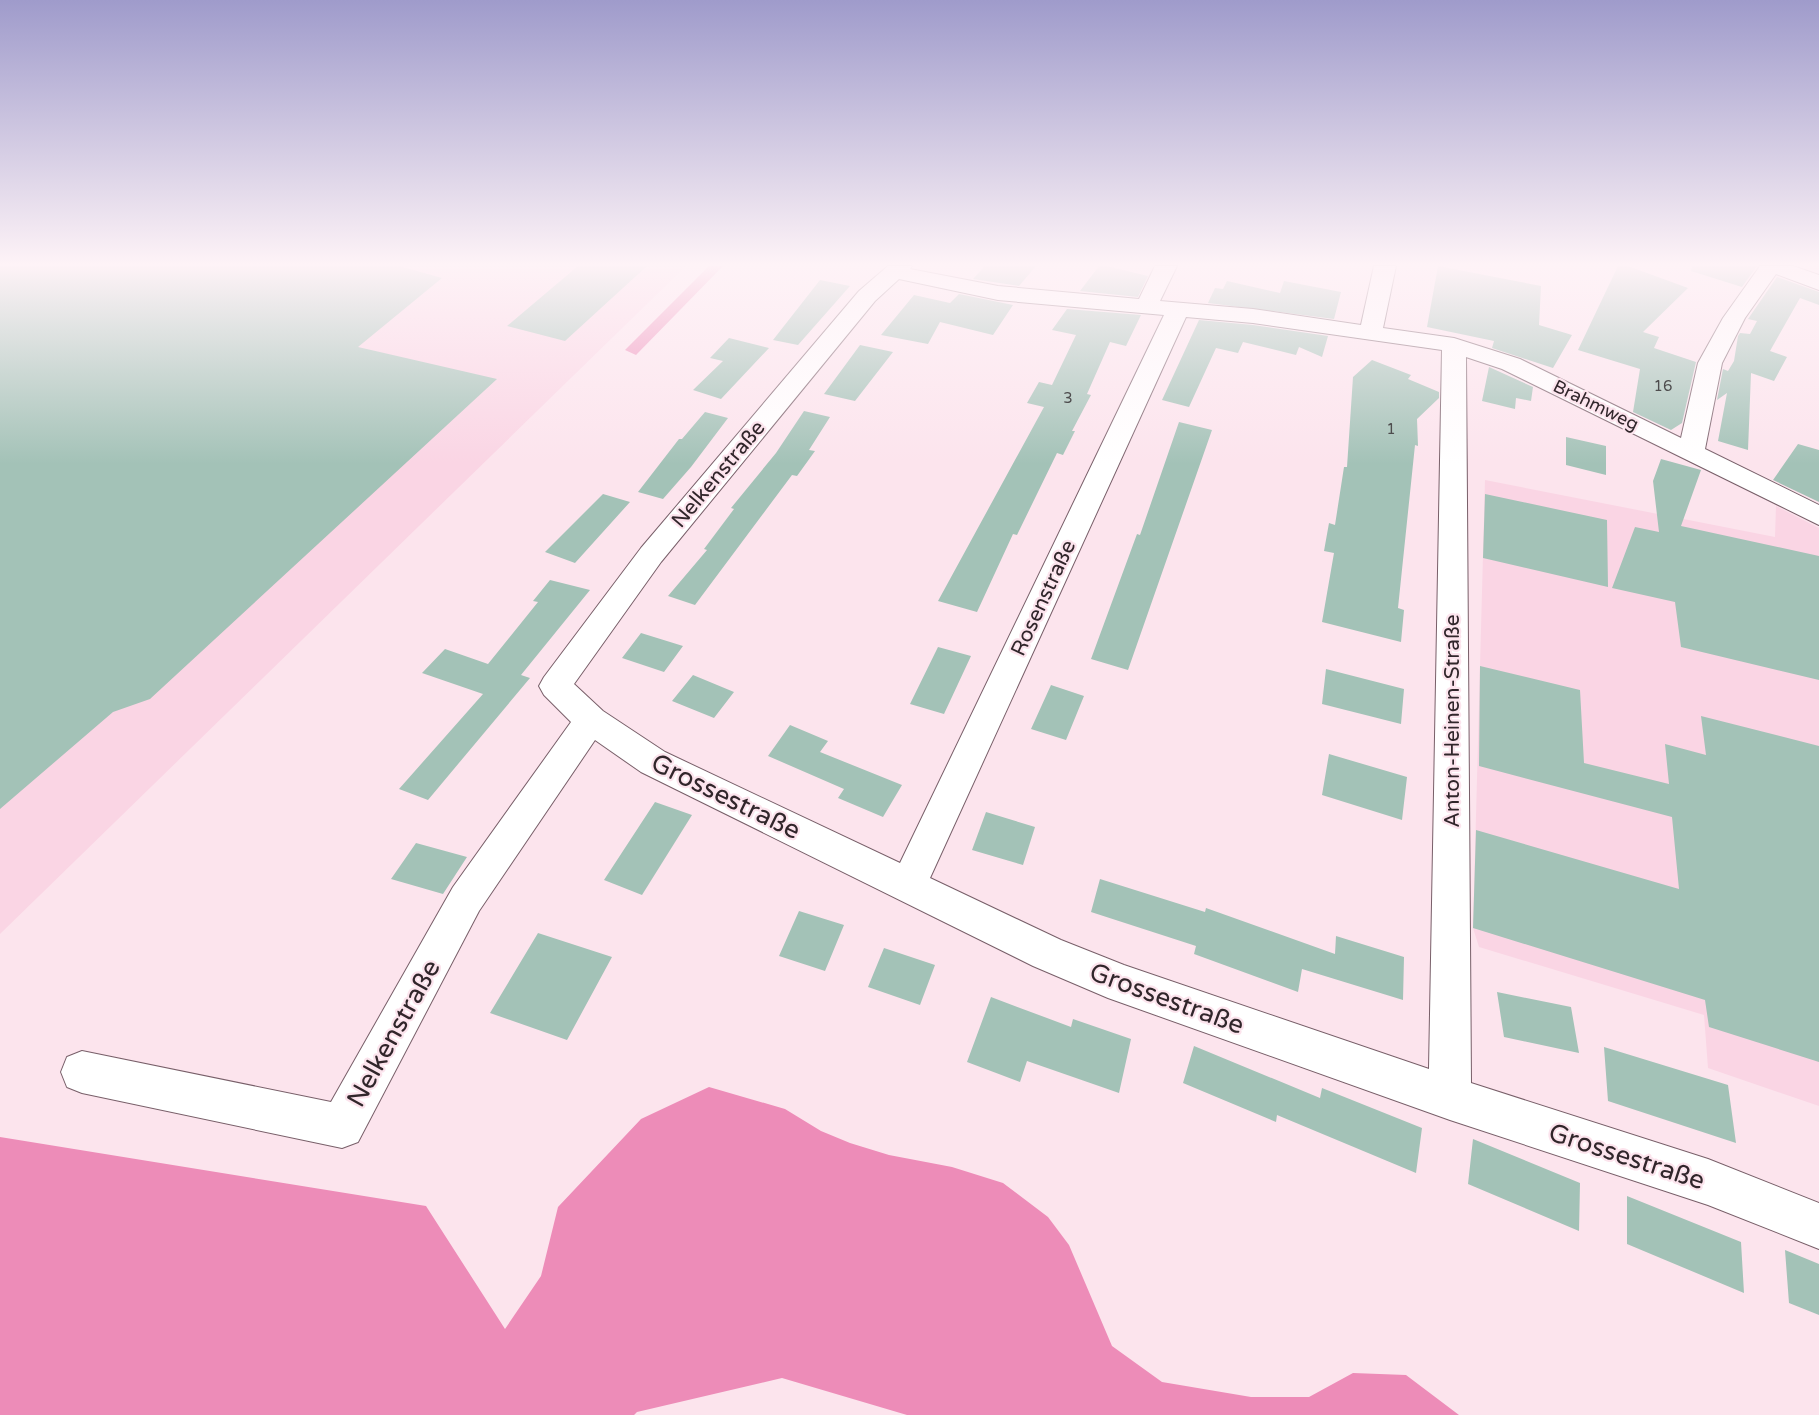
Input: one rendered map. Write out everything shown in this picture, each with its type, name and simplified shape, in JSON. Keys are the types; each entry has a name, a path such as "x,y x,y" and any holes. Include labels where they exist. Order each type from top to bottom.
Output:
{"street":[{"name":"Nelkenstraße","path":"555,686 651,555 837,332"},
{"name":"Rosenstraße","path":"908,886 1167,332"},
{"name":"Brahmweg","path":"1377,332 1454,345 1511,364 1819,516"},
{"path":"1691,454 1710,363 1727,332"},
{"name":"Anton-Heinen-Straße","path":"1450,1098 1454,345"},
{"name":"Grossestraße","path":"555,686 591,720 653,762 1047,952 1122,984 1450,1098 1708,1182 1819,1226"},
{"name":"Nelkenstraße","path":"82,1072 342,1126 466,900 591,720"}],"shaded area":[{"path":"0,332 618,332 0,934"},
{"path":"643,332 658,332 636,355 625,350"},
{"path":"1485,480 1775,537 1776,506 1819,528 1819,1106 1708,1068 1704,1015 1479,947 1473,928"},
{"path":"709,1087 785,1109 821,1131 850,1143 889,1155 952,1167 1003,1183 1048,1217 1069,1245 1112,1346 1162,1382 1251,1397 1309,1397 1353,1373 1406,1375 1459,1415 907,1415 782,1378 637,1412 634,1415 0,1415 0,1137 426,1206 505,1329 541,1276 558,1207 641,1119"}],"building":[{"path":"0,332 376,332 358,347 497,379 150,699 113,712 0,809"},
{"path":"530,332 575,332 565,341"},
{"path":"779,332 809,332 798,345 773,340"},
{"path":"883,332 935,332 928,344 881,335"},
{"path":"1062,332 1133,332 1126,346 1110,342 1087,394 1091,395 1072,431 1075,431 1063,455 1057,453 1017,535 1013,534 977,612 938,601 1044,407 1027,403 1039,382 1052,385 1076,335"},
{"path":"1193,332 1301,332 1328,336 1322,357 1299,347 1296,355 1243,342 1238,353 1216,348 1189,407 1162,400"},
{"path":"1451,332 1562,332 1572,335 1553,368 1492,348 1494,341"},
{"path":"1587,332 1643,332 1659,337 1654,348 1696,362 1682,423 1671,430 1633,412 1640,369 1578,350"},
{"path":"1751,332 1781,332 1770,351 1787,357 1774,381 1751,373 1748,450 1718,441 1727,393 1717,400 1723,369 1728,371 1734,361 1738,336 1740,333 1750,334"},
{"path":"729,338 769,348 721,399 693,390 723,361 710,358"},
{"path":"860,345 893,352 855,401 824,394"},
{"path":"1372,360 1411,375 1408,379 1439,392 1439,398 1417,419 1418,446 1415,445 1398,608 1404,610 1401,642 1322,622 1334,553 1324,551 1329,523 1335,525 1344,467 1347,467 1353,377"},
{"path":"1489,367 1533,387 1531,401 1516,398 1515,409 1482,401"},
{"path":"804,411 830,417 809,450 815,451 797,476 792,475 695,605 668,596 707,550 704,549 734,509 731,508 776,453"},
{"path":"705,412 728,418 691,467 663,499 638,492 679,439 682,439"},
{"path":"1179,422 1212,430 1128,670 1091,659 1137,534 1140,535"},
{"path":"1566,437 1606,446 1606,475 1566,465"},
{"path":"1798,444 1819,450 1819,502 1773,480"},
{"path":"1661,459 1701,470 1681,526 1819,556 1819,680 1681,647 1675,602 1612,588 1635,527 1659,532 1653,481"},
{"path":"603,494 630,502 575,563 545,552"},
{"path":"1485,494 1607,520 1608,587 1483,558"},
{"path":"550,580 590,590 521,675 530,678 428,800 399,789 483,694 422,673 445,649 488,664 538,602 533,601"},
{"path":"641,633 683,646 664,672 622,658"},
{"path":"938,647 971,656 944,714 910,704"},
{"path":"1480,666 1580,690 1584,763 1669,784 1665,744 1706,755 1701,716 1819,746 1819,1062 1709,1027 1705,1000 1473,928 1476,830 1679,889 1672,817 1479,766"},
{"path":"1326,669 1404,689 1401,724 1322,704"},
{"path":"693,675 734,692 714,718 672,701"},
{"path":"1051,685 1084,696 1066,740 1031,729"},
{"path":"790,725 828,741 820,752 902,785 883,817 838,798 844,789 768,756"},
{"path":"1329,754 1407,777 1402,820 1322,795"},
{"path":"655,802 692,815 642,895 604,880"},
{"path":"986,812 1035,827 1023,865 972,850"},
{"path":"416,843 467,857 443,894 391,879"},
{"path":"1100,879 1205,912 1206,908 1335,954 1336,936 1404,957 1403,1000 1302,969 1298,992 1194,954 1196,946 1091,912"},
{"path":"799,911 844,925 825,971 779,956"},
{"path":"538,933 612,957 567,1040 490,1013"},
{"path":"884,948 935,965 920,1005 868,987"},
{"path":"1497,992 1571,1007 1579,1053 1504,1037"},
{"path":"991,997 1071,1027 1073,1019 1131,1039 1119,1093 1027,1061 1020,1082 967,1062"},
{"path":"1194,1046 1320,1098 1322,1088 1422,1128 1416,1173 1277,1115 1276,1122 1183,1083"},
{"path":"1604,1047 1728,1085 1736,1143 1608,1101"},
{"path":"1473,1139 1580,1183 1579,1231 1468,1184"},
{"path":"1627,1196 1741,1242 1744,1293 1627,1244"},
{"path":"1785,1250 1819,1264 1819,1315 1789,1303"}]}
